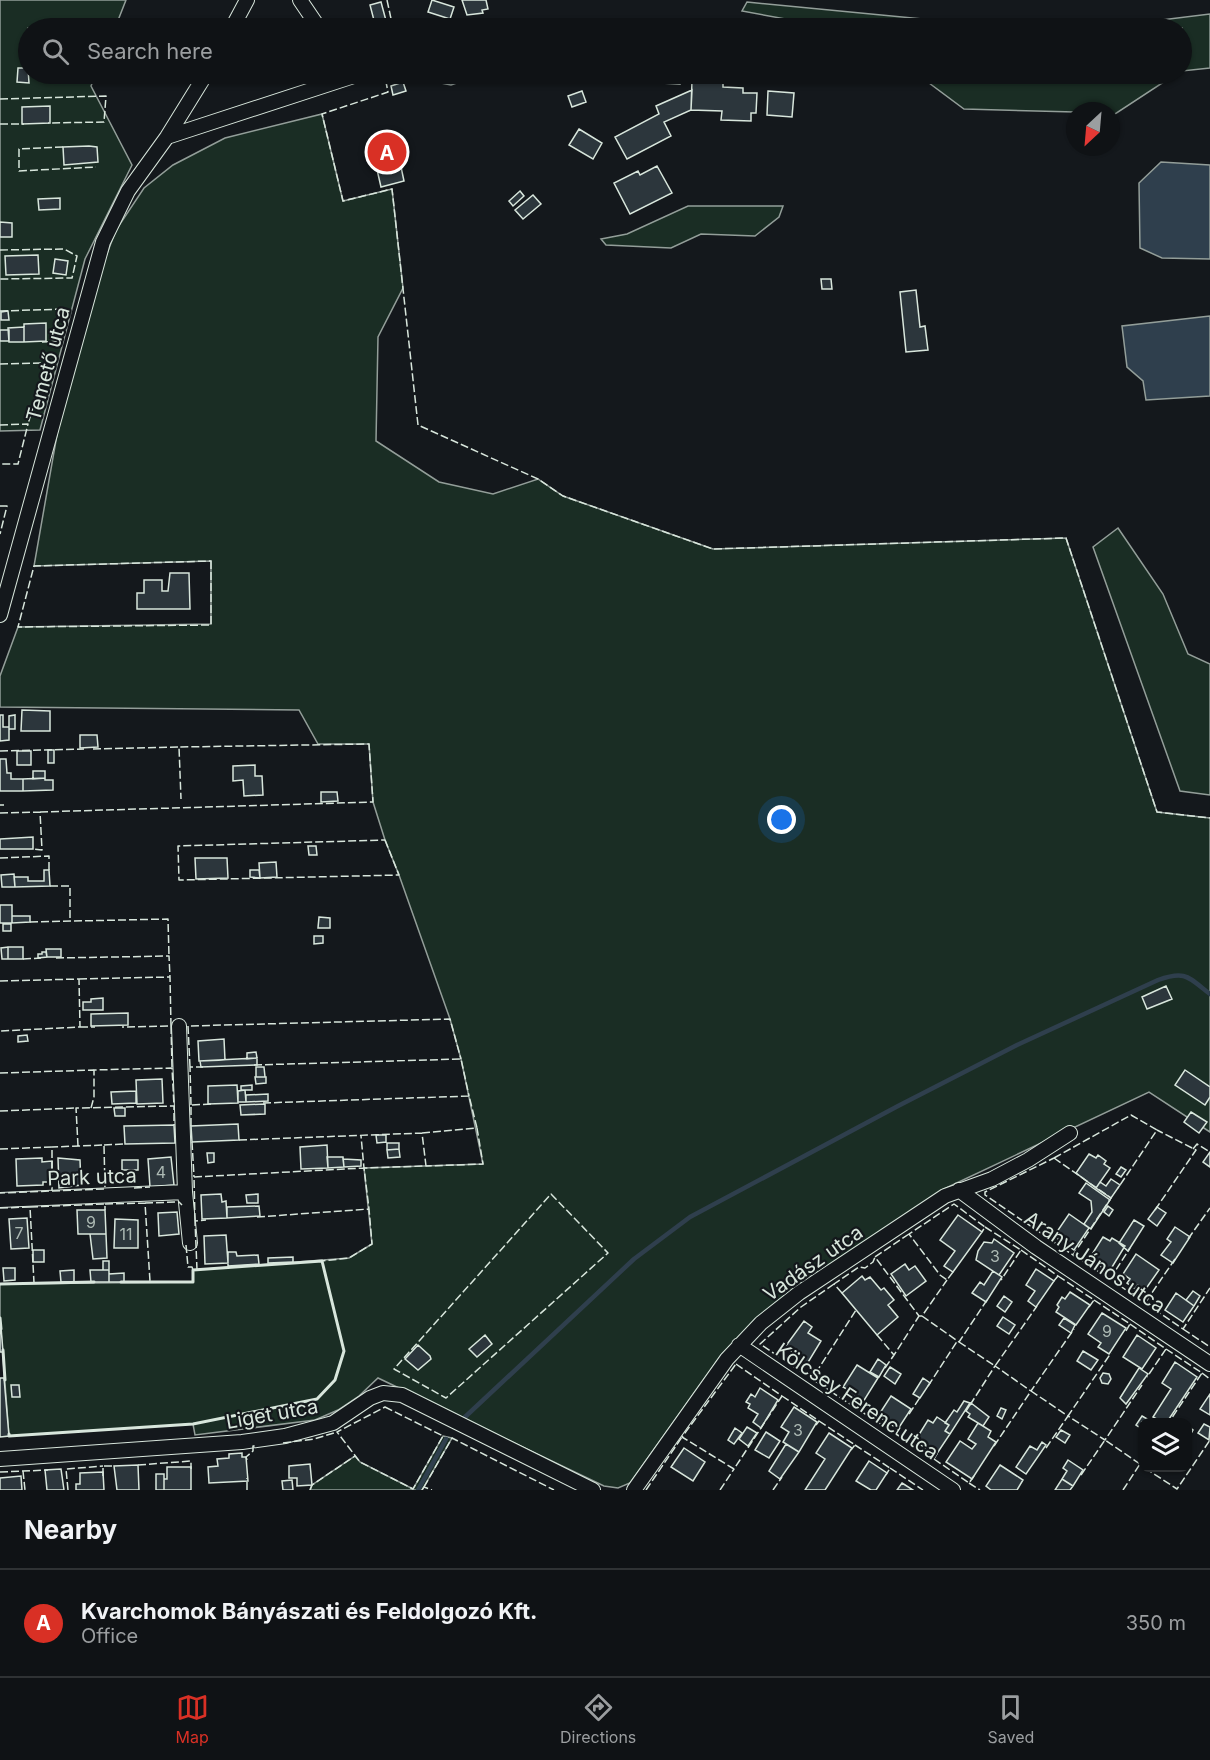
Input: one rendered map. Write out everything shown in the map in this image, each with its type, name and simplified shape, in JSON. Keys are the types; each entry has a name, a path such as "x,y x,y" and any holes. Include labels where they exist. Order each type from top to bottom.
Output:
{"street":[{"path":"238,18 248,0"},
{"path":"300,0 312,18"},
{"name":"Temető utca","path":"0,615 103,242 112,219 128,191 167,137 200,84"},
{"path":"167,137 329,84"},
{"path":"0,560 15,560"},
{"path":"179,1026 185,1192 190,1243"},
{"name":"Vadász utca","path":"634,1490 739,1345 761,1323 799,1293 945,1196 992,1179 1070,1134"},
{"name":"Arany János utca","path":"959,1190 1036,1247 1210,1364"},
{"name":"Park utca","path":"0,1200 185,1192"},
{"name":"Kölcsey Ferenc utca","path":"739,1345 953,1490"},
{"name":"Liget utca","path":"0,1459 242,1442 285,1436 333,1423 370,1398 383,1393 392,1393 402,1395 593,1490"}],"green space":[{"path":"0,0 126,0 119,18 18,18 18,84 92,84 132,165 85,259 40,430 0,431"},
{"path":"747,2 913,18 780,18 742,11"},
{"path":"1210,14 1210,68 1192,70 1192,18 1177,18"},
{"path":"930,84 1161,84 1120,111 1120,102 1066,102 1066,112 964,109"},
{"path":"322,114 343,201 392,189 403,288 378,337 376,441 439,482 493,494 538,479 563,496 713,549 1066,538 1157,812 1210,818 1210,1132 1149,1092 944,1189 757,1320 722,1354 630,1483 618,1488 604,1486 378,1378 359,1396 338,1410 315,1420 195,1435 193,1424 9,1436 0,1318 0,1284 193,1282 193,1270 349,1258 372,1244 364,1168 483,1164 461,1059 450,1019 373,802 369,744 318,744 299,710 0,707 0,676 18,627 211,624 211,561 34,566 58,429 100,272 116,230 144,188 173,165 225,138"},
{"path":"688,206 783,206 779,217 755,236 701,234 671,248 606,245 601,239 627,234"},
{"path":"1118,528 1163,594 1188,654 1210,664 1210,795 1180,791 1093,547"},
{"path":"443,1436 452,1438 422,1490 310,1490 312,1485 355,1456 360,1462 413,1489"}],"water":[{"path":"1161,162 1210,165 1210,259 1162,258 1140,248 1139,183"},
{"path":"1210,316 1210,396 1146,400 1143,381 1127,367 1122,326"}],"building":[{"path":"432,0 454,7 450,18 428,12"},
{"path":"462,0 486,0 488,9 482,10 483,13 467,15"},
{"path":"381,2 385,18 373,18 370,5"},
{"path":"404,84 406,91 393,95 391,86"},
{"path":"692,84 723,84 723,87 743,88 743,93 757,93 756,113 751,113 751,121 721,120 722,111 691,110"},
{"path":"692,90 691,110 664,122 671,136 627,159 615,137 659,114 656,106"},
{"path":"582,91 586,102 572,107 568,96"},
{"path":"768,91 794,93 792,117 767,115"},
{"path":"50,106 50,123 22,124 22,107"},
{"path":"579,129 602,143 593,159 569,145"},
{"path":"394,134 404,181 381,187 370,139"},
{"path":"63,147 97,147 98,162 64,165"},
{"path":"657,166 672,193 630,214 614,183 638,171 640,175"},
{"path":"520,191 524,196 513,206 509,201"},
{"path":"533,195 541,204 523,219 515,210"},
{"path":"60,198 60,209 39,210 38,199"},
{"path":"0,222 12,223 12,237 0,237"},
{"path":"38,255 39,274 6,275 5,256"},
{"path":"55,259 68,261 66,275 53,273"},
{"path":"821,279 831,279 832,289 822,289"},
{"path":"916,290 920,327 925,326 928,350 906,352 900,292"},
{"path":"8,311 9,320 1,320 1,312"},
{"path":"46,323 46,341 24,342 24,324"},
{"path":"24,327 24,342 9,342 8,328"},
{"path":"0,330 9,330 9,341 0,341"},
{"path":"170,573 189,573 190,609 137,609 137,593 144,593 144,580 162,580 162,591 168,591"},
{"path":"22,710 50,711 50,731 21,731"},
{"path":"0,715 3,715 3,727 9,727 9,740 0,741"},
{"path":"15,715 15,729 9,729 9,716"},
{"path":"80,735 97,735 98,747 80,748"},
{"path":"48,750 54,750 54,763 48,763"},
{"path":"17,751 31,751 31,765 17,765"},
{"path":"0,759 6,759 7,773 11,773 11,779 23,779 23,791 0,791"},
{"path":"255,765 255,776 262,776 263,795 244,796 243,780 233,781 233,766"},
{"path":"33,771 45,771 45,778 33,779"},
{"path":"45,778 45,780 53,780 53,790 23,791 23,779"},
{"path":"321,792 337,792 338,801 321,802"},
{"path":"33,837 33,849 0,849 0,839"},
{"path":"308,846 316,846 317,855 309,855"},
{"path":"195,858 227,858 228,878 196,879"},
{"path":"276,862 277,877 260,878 259,863"},
{"path":"44,870 49,870 50,886 15,887 14,877 28,877 28,881 44,881"},
{"path":"250,870 259,870 260,878 250,877"},
{"path":"14,874 15,887 2,887 1,875"},
{"path":"0,905 12,905 12,923 0,923"},
{"path":"12,916 30,916 30,922 12,923"},
{"path":"319,917 330,918 330,928 318,928"},
{"path":"3,924 11,924 11,931 3,931"},
{"path":"314,936 323,936 323,943 314,944"},
{"path":"8,947 23,947 23,959 8,959"},
{"path":"8,947 8,959 2,959 1,948"},
{"path":"46,949 61,949 61,957 47,957"},
{"path":"46,952 47,957 38,958 38,954"},
{"path":"1166,986 1172,999 1147,1009 1142,997"},
{"path":"103,998 103,1010 83,1010 83,1002"},
{"path":"128,1013 128,1025 91,1026 91,1014"},
{"path":"27,1035 28,1041 18,1042 18,1036"},
{"path":"224,1039 225,1060 199,1061 198,1041"},
{"path":"256,1052 257,1058 247,1059 247,1053"},
{"path":"257,1058 257,1065 201,1067 200,1061"},
{"path":"256,1067 264,1067 265,1077 256,1077"},
{"path":"1185,1070 1210,1087 1210,1097 1205,1105 1175,1085"},
{"path":"255,1077 266,1077 266,1083 256,1084"},
{"path":"162,1079 163,1103 137,1104 136,1080"},
{"path":"237,1085 238,1103 208,1104 208,1086"},
{"path":"252,1085 252,1090 241,1090 241,1086"},
{"path":"245,1090 246,1102 238,1102 238,1091"},
{"path":"136,1091 136,1103 112,1104 111,1092"},
{"path":"268,1094 268,1101 246,1102 246,1095"},
{"path":"265,1104 265,1114 241,1115 240,1105"},
{"path":"114,1108 125,1108 125,1116 115,1116"},
{"path":"1191,1112 1207,1122 1199,1133 1184,1122"},
{"path":"238,1124 239,1140 192,1142 191,1126"},
{"path":"174,1125 175,1143 125,1144 124,1126"},
{"path":"376,1135 386,1135 386,1142 377,1143"},
{"path":"387,1143 399,1143 399,1149 387,1150"},
{"path":"327,1145 328,1168 301,1169 300,1147"},
{"path":"399,1149 400,1157 388,1158 387,1150"},
{"path":"1210,1152 1210,1167 1203,1162"},
{"path":"207,1153 214,1153 214,1162 208,1163"},
{"path":"1089,1154 1096,1158 1098,1155 1106,1161 1104,1164 1110,1168 1096,1188 1076,1173"},
{"path":"171,1157 174,1185 150,1187 148,1159"},
{"path":"327,1157 343,1157 344,1167 328,1168"},
{"path":"42,1158 42,1162 52,1161 52,1172 48,1173 48,1182 43,1182 43,1185 17,1186 16,1159"},
{"path":"58,1158 80,1160 81,1185 59,1188"},
{"path":"343,1159 361,1160 361,1166 344,1167"},
{"path":"122,1160 138,1160 138,1170 122,1170"},
{"path":"1121,1167 1126,1170 1121,1177 1116,1174"},
{"path":"1111,1179 1120,1185 1111,1198 1096,1188 1100,1182 1106,1186"},
{"path":"1086,1183 1110,1200 1091,1229 1084,1224 1092,1212 1091,1201 1079,1193"},
{"path":"221,1194 222,1202 226,1201 227,1218 202,1219 201,1195"},
{"path":"258,1194 258,1203 247,1203 246,1195"},
{"path":"259,1206 260,1216 227,1218 227,1207"},
{"path":"1108,1206 1113,1210 1109,1216 1104,1212"},
{"path":"1157,1207 1166,1213 1157,1226 1148,1219"},
{"path":"77,1210 105,1210 106,1234 78,1234"},
{"path":"177,1212 179,1234 159,1236 158,1213"},
{"path":"1069,1214 1089,1228 1074,1250 1054,1236"},
{"path":"958,1215 982,1232 953,1272 944,1266 955,1251 940,1240"},
{"path":"27,1218 29,1248 11,1249 9,1219"},
{"path":"115,1219 138,1220 138,1248 114,1248"},
{"path":"1134,1220 1144,1226 1128,1251 1119,1243"},
{"path":"1175,1227 1190,1237 1173,1263 1161,1255 1171,1242 1167,1239"},
{"path":"90,1234 106,1234 107,1258 93,1259"},
{"path":"226,1235 228,1263 205,1264 204,1236"},
{"path":"1103,1237 1110,1241 1112,1238 1125,1246 1109,1272 1089,1259"},
{"path":"994,1239 1014,1253 999,1275 976,1260 978,1251 984,1242 992,1243"},
{"path":"33,1250 44,1250 44,1262 33,1262"},
{"path":"228,1252 236,1252 237,1256 258,1255 259,1264 228,1266"},
{"path":"1136,1254 1159,1270 1145,1290 1138,1285 1135,1289 1127,1283 1130,1279 1123,1274"},
{"path":"293,1257 293,1262 268,1263 268,1258"},
{"path":"103,1261 109,1261 109,1270 103,1270"},
{"path":"905,1264 909,1270 915,1266 926,1281 906,1296 891,1274"},
{"path":"3,1268 15,1268 15,1280 4,1281"},
{"path":"1036,1269 1054,1281 1036,1307 1028,1301 1035,1291 1026,1285"},
{"path":"74,1270 74,1282 61,1282 60,1271"},
{"path":"90,1270 109,1270 109,1282 91,1282"},
{"path":"993,1271 1002,1277 986,1302 972,1293 980,1282 984,1285"},
{"path":"124,1273 124,1282 109,1282 109,1274"},
{"path":"862,1276 865,1280 870,1277 894,1300 888,1305 898,1317 877,1335 842,1293"},
{"path":"1193,1291 1200,1296 1194,1306 1186,1300"},
{"path":"1070,1292 1090,1305 1076,1325 1056,1312 1062,1297 1065,1299"},
{"path":"1176,1293 1194,1306 1183,1322 1165,1310"},
{"path":"1004,1296 1012,1302 1005,1312 997,1306"},
{"path":"1102,1313 1126,1328 1109,1354 1098,1347 1101,1343 1088,1334"},
{"path":"1003,1317 1015,1325 1009,1334 997,1326"},
{"path":"1064,1318 1075,1325 1071,1333 1059,1325"},
{"path":"804,1321 812,1327 808,1333 821,1341 807,1364 785,1347"},
{"path":"1,1327 3,1352 0,1352"},
{"path":"485,1335 492,1344 477,1357 469,1349"},
{"path":"1137,1335 1156,1348 1142,1369 1123,1357"},
{"path":"418,1345 431,1359 418,1370 405,1359"},
{"path":"1083,1351 1098,1360 1091,1370 1077,1361"},
{"path":"878,1359 886,1365 879,1377 870,1372"},
{"path":"1175,1362 1197,1377 1170,1418 1153,1417 1171,1389 1162,1383"},
{"path":"857,1365 878,1378 863,1402 843,1387"},
{"path":"890,1367 901,1374 895,1384 884,1376"},
{"path":"1139,1368 1148,1374 1126,1404 1120,1398"},
{"path":"1103,1373 1109,1374 1111,1379 1108,1384 1102,1383 1100,1378"},
{"path":"0,1378 4,1378 9,1436 0,1437"},
{"path":"923,1378 930,1383 920,1398 913,1394"},
{"path":"11,1385 19,1385 20,1397 12,1397"},
{"path":"760,1388 778,1400 761,1428 753,1422 758,1414 748,1408 750,1404 746,1402 751,1394 755,1397"},
{"path":"1210,1394 1210,1415 1200,1409"},
{"path":"891,1396 911,1409 898,1429 878,1416"},
{"path":"964,1401 970,1403 950,1434 945,1431 949,1425 945,1423 954,1410 957,1412"},
{"path":"971,1403 989,1417 983,1426 968,1417 970,1414 966,1411"},
{"path":"794,1407 817,1422 799,1452 783,1442 789,1432 781,1427"},
{"path":"1001,1408 1006,1410 1002,1419 997,1416"},
{"path":"937,1417 949,1425 945,1431 950,1434 936,1455 915,1441 928,1420 933,1423"},
{"path":"978,1423 991,1431 988,1437 996,1442 972,1479 946,1462 960,1441 972,1449 976,1444 968,1439"},
{"path":"1204,1424 1210,1427 1209,1440 1198,1433"},
{"path":"747,1427 757,1433 748,1446 739,1439"},
{"path":"735,1428 742,1433 734,1444 728,1440"},
{"path":"1061,1430 1070,1435 1065,1443 1056,1437"},
{"path":"766,1432 780,1441 769,1458 755,1450"},
{"path":"829,1433 852,1448 825,1490 805,1490 825,1459 816,1453"},
{"path":"1042,1442 1046,1445 1026,1474 1016,1467 1030,1446 1037,1450"},
{"path":"786,1444 799,1452 780,1479 769,1471"},
{"path":"684,1448 705,1462 693,1481 671,1467"},
{"path":"242,1453 242,1457 246,1457 248,1481 209,1483 208,1467 218,1466 217,1459 229,1458 229,1454"},
{"path":"1068,1460 1083,1470 1073,1486 1062,1479 1067,1471 1063,1468"},
{"path":"869,1461 887,1473 876,1490 871,1490 856,1481"},
{"path":"310,1464 312,1485 297,1486 297,1478 289,1478 289,1466"},
{"path":"138,1465 139,1490 117,1490 114,1466"},
{"path":"1000,1465 1023,1480 1017,1490 991,1490 986,1486"},
{"path":"167,1467 191,1467 191,1490 164,1490"},
{"path":"61,1469 64,1490 47,1490 45,1470"},
{"path":"103,1472 104,1490 76,1490 76,1484 80,1484 80,1473"},
{"path":"156,1474 164,1474 164,1490 156,1490"},
{"path":"21,1476 22,1490 0,1490 0,1478"},
{"path":"1062,1479 1073,1486 1070,1490 1055,1490"},
{"path":"292,1480 293,1490 283,1490 282,1481"},
{"path":"902,1483 913,1490 897,1490"}],"waterway":[{"path":"465,1417 634,1259 690,1217 1017,1045 1158,980 1175,976 1186,977 1210,994"},
{"path":"418,1490 446,1439"}],"fence":[{"path":"387,0 391,18"},
{"path":"386,84 388,92 322,114 343,201 392,189 418,425 538,479 563,496 713,549 1066,538 1157,812 1210,818"},
{"path":"0,99 106,96 104,122 48,123"},
{"path":"0,124 24,124"},
{"path":"63,147 19,149 19,171 96,167"},
{"path":"0,250 64,249 77,256 72,278 0,279"},
{"path":"0,311 66,309 60,341 42,342"},
{"path":"0,364 46,363 28,424"},
{"path":"0,425 28,424 18,464 0,464"},
{"path":"0,506 7,506 0,534"},
{"path":"211,561 211,625 18,627 34,566 211,561"},
{"path":"40,812 373,802 369,744 179,747 181,799"},
{"path":"93,749 179,747"},
{"path":"0,751 84,749"},
{"path":"0,813 40,812 42,850 33,849"},
{"path":"385,840 399,875 179,880 178,846 385,840"},
{"path":"0,858 49,856 49,870"},
{"path":"50,886 70,886 70,921"},
{"path":"30,922 168,919 169,956"},
{"path":"56,958 169,956 170,977"},
{"path":"23,959 41,958"},
{"path":"79,979 170,977 171,1026 122,1027"},
{"path":"0,981 79,979 80,1027 0,1031"},
{"path":"190,1067 188,1026 450,1019 461,1059"},
{"path":"171,1026 172,1068"},
{"path":"80,1027 95,1027"},
{"path":"254,1065 461,1059 469,1096"},
{"path":"191,1105 190,1067 203,1067"},
{"path":"91,1108 94,1097 94,1070 172,1068 174,1106"},
{"path":"0,1073 94,1070"},
{"path":"263,1103 469,1096 477,1128"},
{"path":"191,1126 191,1105 212,1104"},
{"path":"78,1146 76,1108 174,1106 174,1125"},
{"path":"0,1111 76,1108"},
{"path":"1054,1158 1131,1115 1157,1130 1118,1188"},
{"path":"422,1133 477,1128 483,1164 426,1166"},
{"path":"1155,1210 1196,1150 1157,1130"},
{"path":"239,1140 422,1133 426,1166 364,1168 361,1136"},
{"path":"192,1142 194,1177"},
{"path":"104,1145 125,1144"},
{"path":"1193,1149 1197,1144 1210,1152"},
{"path":"52,1147 104,1145 105,1189 52,1191"},
{"path":"0,1149 52,1147 52,1191 0,1193"},
{"path":"1054,1158 1111,1198 1073,1255 985,1195 985,1192 1054,1158"},
{"path":"195,1221 194,1177 364,1168 369,1209"},
{"path":"134,1188 150,1187"},
{"path":"551,1194 608,1253 446,1398 394,1369 551,1194"},
{"path":"145,1203 179,1202 182,1205"},
{"path":"105,1204 145,1203 150,1281"},
{"path":"30,1207 105,1204 105,1210"},
{"path":"953,1272 947,1280 940,1275 909,1234 954,1204 985,1227 982,1232"},
{"path":"0,1208 30,1207 34,1283"},
{"path":"1188,1239 1210,1208"},
{"path":"257,1217 369,1209 372,1244 349,1258 322,1261"},
{"path":"197,1270 195,1221 206,1220"},
{"path":"985,1227 1021,1250 1001,1280"},
{"path":"909,1234 875,1257 919,1316 922,1316 947,1280"},
{"path":"186,1245 188,1267 192,1267 193,1270"},
{"path":"1073,1255 1110,1279 1130,1248"},
{"path":"1021,1250 1058,1276 1052,1283"},
{"path":"842,1293 834,1284 859,1267 865,1268 873,1262 875,1257"},
{"path":"1110,1279 1145,1303 1175,1259"},
{"path":"1058,1276 1094,1300 1089,1307"},
{"path":"834,1284 801,1307 760,1344 812,1379 856,1310"},
{"path":"1145,1303 1183,1329 1210,1288"},
{"path":"922,1316 959,1342 987,1300"},
{"path":"1094,1300 1130,1324 1126,1331"},
{"path":"959,1342 995,1366 1037,1306"},
{"path":"877,1335 894,1355 919,1316"},
{"path":"1130,1324 1166,1349 1147,1377"},
{"path":"970,1405 995,1366 1031,1391 1074,1329"},
{"path":"1183,1329 1210,1347"},
{"path":"928,1386 958,1340"},
{"path":"1166,1349 1202,1373 1172,1418"},
{"path":"994,1446 1031,1391 1068,1416 1111,1353"},
{"path":"885,1368 894,1355"},
{"path":"736,1364 782,1396 734,1469 682,1437 736,1364"},
{"path":"1202,1373 1210,1379"},
{"path":"812,1379 859,1410 864,1401"},
{"path":"1046,1448 1068,1416 1105,1440 1142,1385"},
{"path":"782,1396 819,1421 816,1425"},
{"path":"909,1414 921,1396"},
{"path":"385,1407 443,1436 413,1489 360,1462 337,1432 385,1407"},
{"path":"859,1410 896,1434 901,1426"},
{"path":"819,1421 855,1445 851,1450"},
{"path":"283,1443 314,1439 337,1432"},
{"path":"896,1434 934,1459 938,1452"},
{"path":"646,1490 682,1437"},
{"path":"424,1487 452,1438 554,1490"},
{"path":"1081,1475 1105,1440 1138,1463"},
{"path":"1192,1467 1210,1440"},
{"path":"855,1445 890,1468 886,1475"},
{"path":"247,1460 246,1457 253,1451 253,1446 257,1446"},
{"path":"310,1490 312,1485 355,1456"},
{"path":"934,1459 969,1483 974,1476"},
{"path":"138,1465 191,1461 191,1469"},
{"path":"103,1476 103,1466 114,1466"},
{"path":"68,1490 66,1469 103,1466"},
{"path":"1123,1490 1138,1467"},
{"path":"890,1468 923,1490"},
{"path":"720,1490 734,1469"},
{"path":"0,1472 48,1470"},
{"path":"23,1471 25,1490"},
{"path":"1151,1472 1177,1489 1188,1472"},
{"path":"773,1490 782,1477"},
{"path":"247,1478 247,1490"},
{"path":"969,1483 980,1490"},
{"path":"422,1490 424,1487 432,1490"}],"wall":[{"path":"9,1434 9,1436 193,1424 317,1399 335,1380 344,1351 322,1261 193,1270 193,1282 121,1282"},
{"path":"0,1284 94,1282"},
{"path":"0,1318 1,1329"},
{"path":"3,1350 5,1380"}],"place":[{"name":"Kvarchomok Bányászati és Feldolgozó Kft.","path":"387,152"}]}
